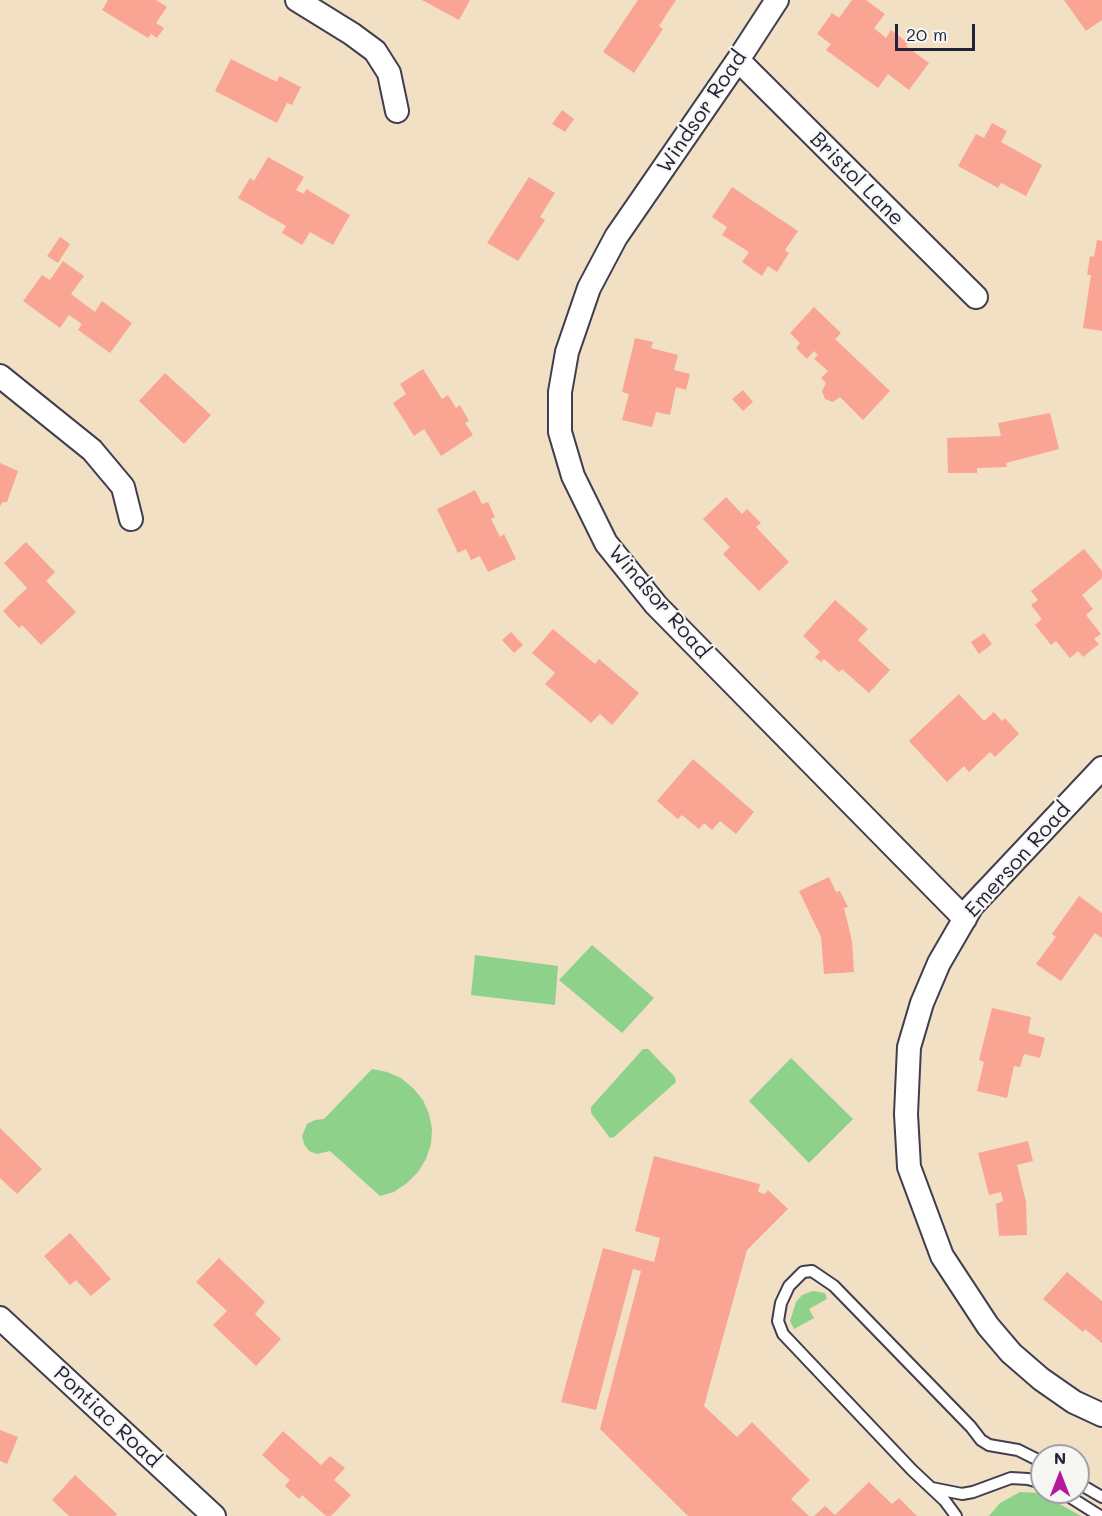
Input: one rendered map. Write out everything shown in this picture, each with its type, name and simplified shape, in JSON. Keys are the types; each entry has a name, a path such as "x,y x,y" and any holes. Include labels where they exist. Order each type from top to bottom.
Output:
{"street":[{"path":"297,0 375,51 389,72 397,111"},
{"name":"Windsor Road","path":"777,0 616,237 589,288 567,352 560,392 560,432 573,476 606,543 656,605 965,919"},
{"name":"Bristol Lane","path":"738,60 976,297"},
{"path":"0,376 92,450 123,487 131,519"},
{"name":"Emerson Road","path":"1102,768 972,906 939,963 922,1003 909,1047 906,1114 909,1167 942,1256 988,1326 1011,1353 1041,1380 1074,1402 1102,1415"},
{"name":"Pontiac Road","path":"0,1318 214,1516"}],"lane":[{"path":"956,1516 783,1334 778,1321 781,1303 789,1286 802,1272 812,1270 834,1286 984,1442 1018,1450 1030,1456"},
{"path":"931,1488 962,1494 1011,1478 1030,1480"},
{"path":"1081,1504 1100,1516"}],"green space":[{"path":"592,945 654,998 622,1033 559,980"},
{"path":"475,955 558,966 555,1005 471,995"},
{"path":"643,1049 648,1049 675,1077 676,1082 614,1137 610,1138 591,1113 591,1107"},
{"path":"791,1058 853,1119 809,1163 749,1101"},
{"path":"372,1069 401,1078 413,1088 423,1100 432,1129 431,1144 418,1172 394,1192 380,1196 330,1151 317,1154 309,1151 302,1136 307,1124 324,1119"},
{"path":"813,1291 825,1293 827,1299 809,1309 814,1318 794,1329 790,1321 796,1302 802,1295"},
{"path":"1020,1492 1030,1492 1030,1504 1060,1504 1081,1516 989,1516 1000,1503"}],"building":[{"path":"108,0 156,0 167,7 156,23 164,28 157,38 151,34 148,38 102,10"},
{"path":"422,0 470,0 459,20"},
{"path":"638,0 676,0 659,26 663,29 634,73 603,52"},
{"path":"852,0 866,0 885,14 874,28 886,38 891,30 908,43 906,46 929,63 909,90 888,74 878,88 826,50 831,44 817,34 832,13 839,18"},
{"path":"1064,0 1102,0 1102,20 1086,31"},
{"path":"231,59 277,82 279,76 301,87 292,105 287,103 277,123 215,91"},
{"path":"562,110 574,119 565,132 552,124"},
{"path":"992,123 1007,131 1001,142 1042,165 1026,196 1001,183 998,188 958,166 976,134 984,138"},
{"path":"268,157 304,177 296,190 304,194 306,189 350,215 333,245 310,232 302,245 282,233 286,226 238,198 250,178 254,181"},
{"path":"529,177 555,193 540,217 545,220 518,261 487,243"},
{"path":"732,187 798,231 785,250 789,253 777,272 768,266 762,276 742,262 749,252 722,235 727,227 712,217"},
{"path":"60,237 70,244 58,263 47,256"},
{"path":"1097,240 1102,241 1102,331 1083,328 1091,275 1087,275 1090,256 1094,257"},
{"path":"63,261 84,276 71,294 95,312 102,301 132,323 110,353 78,330 82,324 69,315 60,328 23,301 42,275 50,280"},
{"path":"814,307 841,333 835,339 890,391 863,420 840,397 833,402 825,399 822,391 826,383 821,378 828,371 814,359 818,355 814,351 807,359 796,348 800,343 790,333"},
{"path":"635,338 653,342 651,348 678,355 674,370 690,374 686,390 676,387 670,415 656,412 652,427 622,420 629,394 622,392"},
{"path":"423,369 442,399 448,395 456,408 460,405 469,421 465,423 473,435 441,456 424,429 414,436 393,403 406,394 400,384"},
{"path":"165,373 211,415 184,444 139,401"},
{"path":"743,390 753,402 743,411 732,399"},
{"path":"1050,413 1059,449 1006,463 1007,467 977,468 977,473 948,473 947,438 1001,436 998,423"},
{"path":"0,463 18,471 7,502 3,502 0,506"},
{"path":"475,490 482,504 488,502 495,517 491,519 500,537 504,534 516,559 488,572 480,556 471,560 466,549 458,553 437,509"},
{"path":"726,497 742,514 747,509 761,523 756,527 789,562 759,591 723,554 730,547 703,519"},
{"path":"26,542 55,572 46,581 76,612 41,645 22,625 19,628 3,611 27,588 4,563"},
{"path":"1084,549 1102,571 1102,578 1082,595 1093,609 1086,615 1101,634 1094,639 1099,644 1083,657 1078,651 1070,658 1056,641 1051,645 1035,625 1042,619 1031,605 1038,600 1031,591"},
{"path":"835,600 868,629 858,640 890,670 869,693 842,669 839,672 824,659 821,662 815,657 820,652 803,636"},
{"path":"553,629 595,664 599,659 639,693 612,725 600,714 591,723 545,684 555,673 532,653"},
{"path":"511,632 523,645 514,653 502,640"},
{"path":"984,633 992,644 979,654 971,642"},
{"path":"959,694 984,721 994,712 1002,721 1005,718 1019,734 995,757 990,752 969,772 964,766 947,782 909,741"},
{"path":"693,759 754,812 736,834 720,821 712,830 704,823 699,829 682,815 678,819 657,801"},
{"path":"829,877 836,892 840,891 848,907 844,908 852,941 854,972 824,974 821,937 799,891"},
{"path":"1079,896 1102,913 1102,938 1095,933 1061,981 1036,964 1056,937 1052,934"},
{"path":"992,1008 1031,1017 1028,1033 1045,1038 1040,1058 1024,1054 1020,1067 1014,1066 1007,1098 977,1091 984,1062 979,1060"},
{"path":"0,1128 42,1169 17,1194 0,1178"},
{"path":"1028,1141 1033,1161 1017,1165 1026,1202 1027,1235 999,1236 996,1204 1003,1201 1001,1192 989,1195 978,1153"},
{"path":"654,1156 760,1184 758,1192 765,1194 768,1190 788,1209 747,1250 704,1406 737,1437 752,1422 810,1480 791,1499 809,1516 688,1516 600,1429 641,1271 633,1269 596,1410 561,1402 603,1248 654,1262 660,1238 635,1231"},
{"path":"70,1233 111,1279 91,1296 76,1280 70,1285 44,1256"},
{"path":"219,1258 265,1302 255,1314 281,1339 256,1366 213,1325 227,1311 196,1282"},
{"path":"1067,1272 1102,1301 1102,1343 1085,1329 1083,1332 1043,1299"},
{"path":"0,1430 18,1437 7,1464 0,1461"},
{"path":"283,1431 321,1465 330,1456 345,1468 334,1480 351,1495 331,1516 326,1516 302,1495 299,1499 285,1486 290,1480 262,1455"},
{"path":"75,1475 117,1514 115,1516 69,1516 52,1500"},
{"path":"869,1482 892,1504 899,1498 917,1516 814,1516 825,1506 835,1515"}]}
